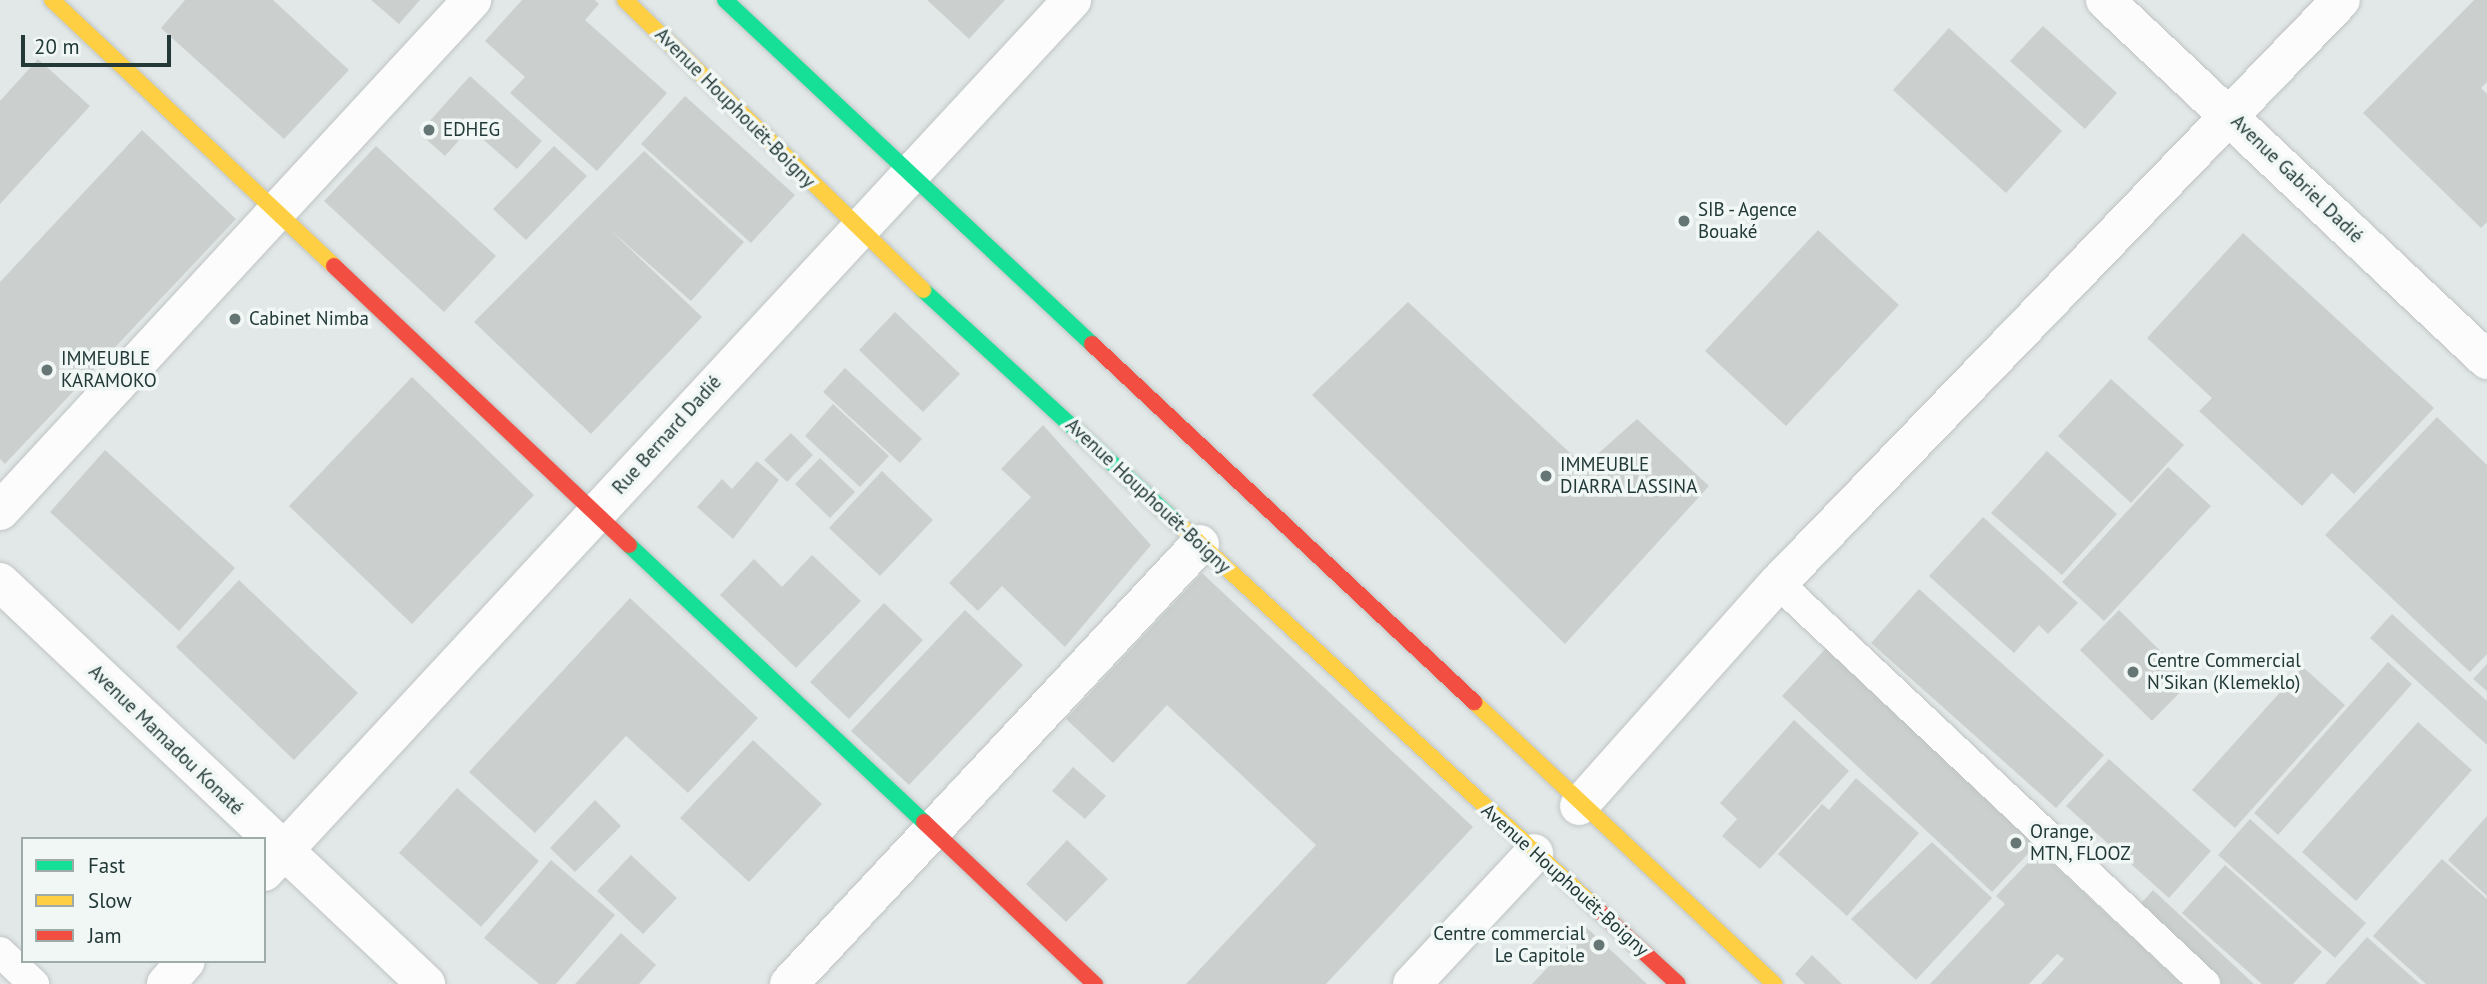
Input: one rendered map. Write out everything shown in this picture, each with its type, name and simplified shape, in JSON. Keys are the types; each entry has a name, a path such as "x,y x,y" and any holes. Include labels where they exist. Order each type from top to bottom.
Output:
{"main road":[{"path":"52,0 598,511 932,834 1095,984"},
{"name":"Avenue Houphouët-Boigny","path":"625,0 856,228 1678,984"},
{"path":"724,0 1579,806 1774,984"}],"street":[{"path":"0,511 472,0"},
{"name":"Rue Bernard Dadié","path":"273,862 907,172 1072,0"},
{"name":"Avenue Gabriel Dadié","path":"2105,0 2487,360"},
{"path":"1579,806 1777,583 2341,0"},
{"path":"789,984 932,834 1200,544"},
{"name":"Avenue Mamadou Konaté","path":"0,582 249,837"},
{"path":"1412,984 1534,853"},
{"name":"Avenue Mamadou Konaté","path":"273,862 426,984"},
{"path":"166,984 184,963"}],"lane":[{"path":"1777,583 2205,984"},
{"path":"0,952 34,984"}],"building":[{"path":"185,0 273,0 349,70 284,139 161,28"},
{"path":"371,0 420,0 399,24"},
{"path":"522,0 595,0 599,4 585,20 667,93 597,171 510,93 525,77 485,41"},
{"path":"927,0 1005,0 969,39"},
{"path":"2474,0 2487,0 2487,82 2481,88 2487,94 2487,222 2481,228 2363,113"},
{"path":"2043,26 2117,93 2085,129 2010,61"},
{"path":"1949,28 2062,131 2006,193 1893,90"},
{"path":"38,59 90,106 0,204 0,101"},
{"path":"470,76 542,141 517,169 470,128 445,156 419,133"},
{"path":"685,96 795,195 751,243 641,144"},
{"name":"IMMEUBLE KARAMOKO","path":"142,130 236,219 5,464 0,459 0,282"},
{"path":"376,146 496,256 444,312 324,201"},
{"path":"554,146 587,176 526,240 493,209"},
{"path":"644,151 744,242 691,301 609,229 702,317 591,434 474,322"},
{"path":"1818,230 1899,305 1786,426 1705,351"},
{"path":"2243,233 2434,408 2354,494 2332,473 2302,506 2199,411 2212,398 2147,338"},
{"name":"IMMEUBLE DIARRA LASSINA","path":"1408,302 1584,466 1637,419 1709,486 1565,644 1312,395"},
{"path":"895,312 960,374 923,412 859,350"},
{"path":"845,368 922,439 900,463 823,392"},
{"path":"412,377 534,495 412,624 289,506"},
{"path":"2111,379 2184,445 2131,503 2058,436"},
{"path":"833,404 889,456 860,487 805,436"},
{"path":"2437,417 2487,465 2487,654 2470,672 2325,535"},
{"path":"1043,425 1151,545 1065,647 1002,586 978,611 949,583 1031,497 1001,469"},
{"path":"791,433 813,455 787,482 764,460"},
{"path":"105,450 235,568 179,631 50,512"},
{"path":"2047,451 2117,514 2062,575 1991,513"},
{"path":"820,458 855,492 830,518 795,484"},
{"path":"757,461 779,480 733,539 697,507 722,479 732,489"},
{"path":"2168,467 2211,506 2104,621 2062,582"},
{"path":"882,471 933,520 880,576 829,528"},
{"path":"1983,517 2078,603 2048,634 2039,625 2014,653 1929,576"},
{"path":"812,555 861,601 796,668 720,595 754,559 782,587"},
{"path":"1202,573 1473,827 1326,984 1186,984 1316,845 1167,705 1113,763 1066,719"},
{"path":"239,580 358,693 294,760 176,647"},
{"path":"1919,589 2104,755 2056,808 1871,643"},
{"path":"630,598 758,718 688,793 626,736 535,833 469,772"},
{"path":"884,603 923,640 849,719 810,682"},
{"path":"965,610 1023,665 909,785 851,731"},
{"path":"2119,610 2191,681 2152,721 2080,650"},
{"path":"2392,614 2487,701 2487,745 2370,638"},
{"path":"1827,647 2037,844 1992,892 1782,696"},
{"path":"2388,662 2412,684 2278,835 2254,813"},
{"path":"2487,664 2487,691 2473,679"},
{"path":"2303,667 2345,705 2235,828 2192,790"},
{"path":"1794,720 1849,771 1760,869 1722,836 1737,819 1720,803"},
{"path":"2418,722 2472,770 2356,901 2302,852"},
{"path":"753,740 822,804 749,882 680,818"},
{"path":"2109,759 2211,851 2169,898 2066,806"},
{"path":"1073,767 1106,796 1085,819 1052,791"},
{"path":"1856,778 1919,833 1847,916 1778,854 1822,804 1829,810"},
{"path":"457,788 539,861 481,927 399,853"},
{"path":"595,800 621,826 575,872 550,848"},
{"path":"2487,816 2487,896 2448,860"},
{"path":"2250,819 2366,923 2335,958 2218,855"},
{"path":"1067,840 1108,879 1066,922 1026,884"},
{"path":"1932,842 1992,898 1916,980 1851,919"},
{"path":"2039,851 2182,984 2041,984 2064,959 2057,954 2029,984 1930,984 2005,904 1996,896"},
{"path":"631,855 677,898 643,934 597,891"},
{"path":"2442,859 2487,899 2487,984 2426,984 2373,936"},
{"path":"551,860 615,915 556,984 539,984 484,938"},
{"path":"2225,865 2322,952 2293,984 2262,984 2182,913"},
{"path":"2153,890 2254,984 2214,984 2135,910"},
{"path":"1586,927 1647,984 1532,984"},
{"path":"621,933 656,965 639,984 575,984"},
{"path":"2367,937 2420,984 2325,984"},
{"path":"1812,955 1842,984 1805,984 1795,974"}],"traffic: fast":[{"path":"725,0 1092,344"},
{"path":"923,290 1182,527"},
{"path":"629,545 924,822"}],"traffic: slow":[{"path":"52,0 334,266"},
{"path":"625,0 923,290"},
{"path":"1182,527 1597,909"},
{"path":"1474,702 1774,984"}],"traffic: jam":[{"path":"334,266 629,545"},
{"path":"1092,344 1474,702"},
{"path":"924,822 1095,984"},
{"path":"1597,909 1678,984"}],"place":[{"name":"EDHEG","path":"429,130"},
{"name":"SIB - Agence Bouaké","path":"1684,221"},
{"name":"Cabinet Nimba","path":"235,319"},
{"name":"IMMEUBLE KARAMOKO","path":"47,370"},
{"name":"IMMEUBLE DIARRA LASSINA","path":"1546,476"},
{"name":"Centre Commercial N'Sikan (Klemeklo)","path":"2133,672"},
{"name":"Orange, MTN, FLOOZ","path":"2016,843"},
{"name":"Centre commercial Le Capitole","path":"1599,945"}]}
